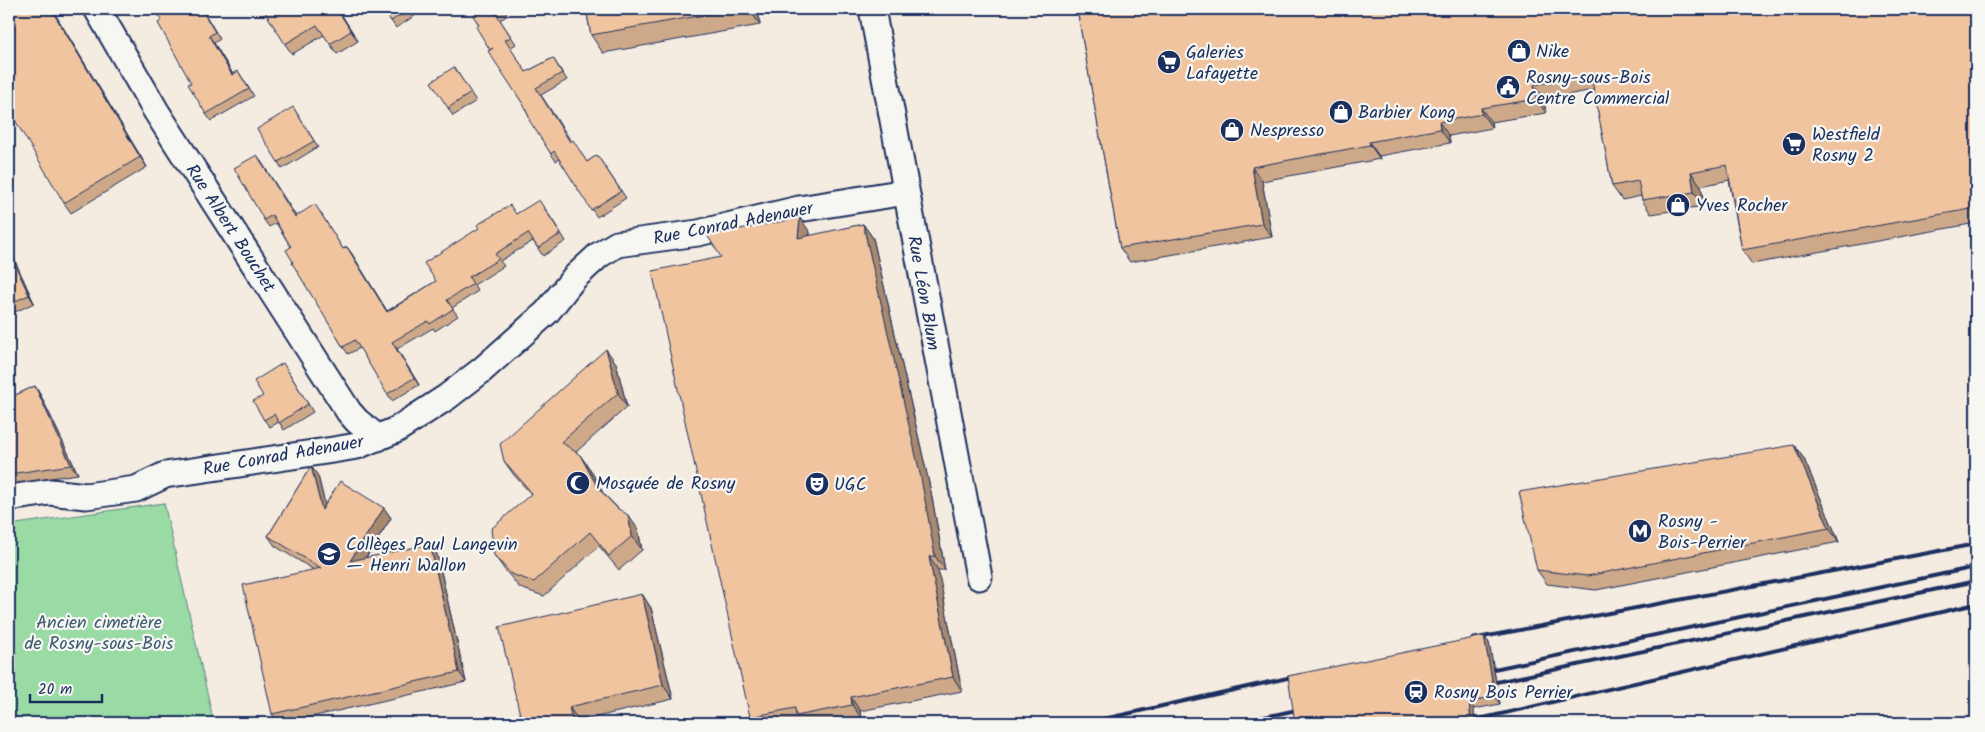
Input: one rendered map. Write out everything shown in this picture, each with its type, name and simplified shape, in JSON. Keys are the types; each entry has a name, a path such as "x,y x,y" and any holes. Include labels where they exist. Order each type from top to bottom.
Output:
{"street":[{"name":"Rue Albert Bouchet","path":"97,9 156,111 349,412 378,438"},
{"name":"Rue Léon Blum","path":"872,9 979,577"},
{"name":"Rue Conrad Adenauer","path":"9,498 50,492 86,496 136,489 164,475 357,446 396,430 446,397 482,370 547,312 574,278 599,255 617,244 698,234 799,208 906,192"}],"green space":[{"name":"Ancien cimetière de Rosny-sous-Bois","path":"164,503 214,723 9,723 9,525"}],"building":[{"path":"9,9 51,9 140,157 64,203 9,110"},
{"path":"155,9 201,9 215,32 209,36 232,75 238,71 249,89 206,114 188,84 191,83 158,23 162,20"},
{"path":"263,9 337,9 351,31 330,44 317,25 285,44"},
{"path":"383,9 410,9 391,21"},
{"path":"472,9 501,9 495,12 511,37 505,40 526,72 553,58 562,73 536,88 570,142 573,140 587,162 597,155 621,191 591,210 554,151 551,154 529,120 523,104 488,51 490,50 476,27 479,25 472,14 474,12"},
{"path":"586,9 738,9 591,35"},
{"name":"Westfield Rosny 2","path":"1077,9 1976,9 1976,208 1742,250 1727,165 1691,172 1694,192 1642,200 1638,181 1612,186 1591,75 1534,85 1536,99 1481,108 1482,114 1439,122 1440,129 1369,142 1370,145 1252,167 1262,224 1120,248"},
{"path":"454,67 471,93 448,108 431,82"},
{"path":"293,107 314,141 278,162 257,129"},
{"path":"257,155 295,217 315,204 343,249 347,247 387,312 436,281 424,263 479,228 477,225 510,205 516,214 539,200 561,234 538,248 528,233 495,254 499,259 469,277 473,284 447,300 453,309 430,324 428,321 392,342 414,378 387,394 355,340 343,347 292,263 286,250 291,247 272,215 264,220 234,168"},
{"name":"UGC","path":"800,218 798,238 863,224 921,478 935,556 929,557 953,677 851,697 852,705 796,716 795,708 750,717 652,271 721,257 707,235"},
{"path":"9,252 29,295 9,304"},
{"name":"Mosquée de Rosny","path":"606,349 618,393 561,442 580,455 598,488 617,508 628,515 632,536 609,556 590,532 534,582 511,574 494,555 491,529 532,493 504,461 500,444"},
{"path":"283,363 308,404 279,423 274,414 264,420 253,401 263,396 254,381"},
{"path":"35,386 71,465 9,474 9,398"},
{"path":"1794,445 1829,528 1587,576 1537,570 1519,492"},
{"path":"311,466 322,510 340,481 384,508 350,561 430,544 459,672 272,714 243,585 321,568 268,536"},
{"path":"642,594 663,685 569,707 573,723 522,723 499,627"},
{"path":"1484,636 1495,696 1469,702 1471,723 1295,723 1288,676"}],"railway":[{"path":"1472,639 1976,544"},
{"path":"1480,672 1976,567"},
{"path":"1482,685 1976,581"},
{"path":"1462,723 1976,604"},
{"path":"1086,723 1301,675"},
{"path":"1236,723 1306,708"}],"place":[{"name":"Nike","path":"1519,51"},
{"name":"Galeries Lafayette","path":"1169,62"},
{"name":"Rosny-sous-Bois Centre Commercial","path":"1508,87"},
{"name":"Barbier Kong","path":"1341,112"},
{"name":"Nespresso","path":"1232,130"},
{"name":"Westfield Rosny 2","path":"1794,144"},
{"name":"Yves Rocher","path":"1678,205"},
{"name":"Mosquée de Rosny","path":"578,483"},
{"name":"UGC","path":"817,484"},
{"name":"Rosny - Bois-Perrier","path":"1640,531"},
{"name":"Collèges Paul Langevin — Henri Wallon","path":"329,554"},
{"name":"Rosny Bois Perrier","path":"1416,692"}]}
